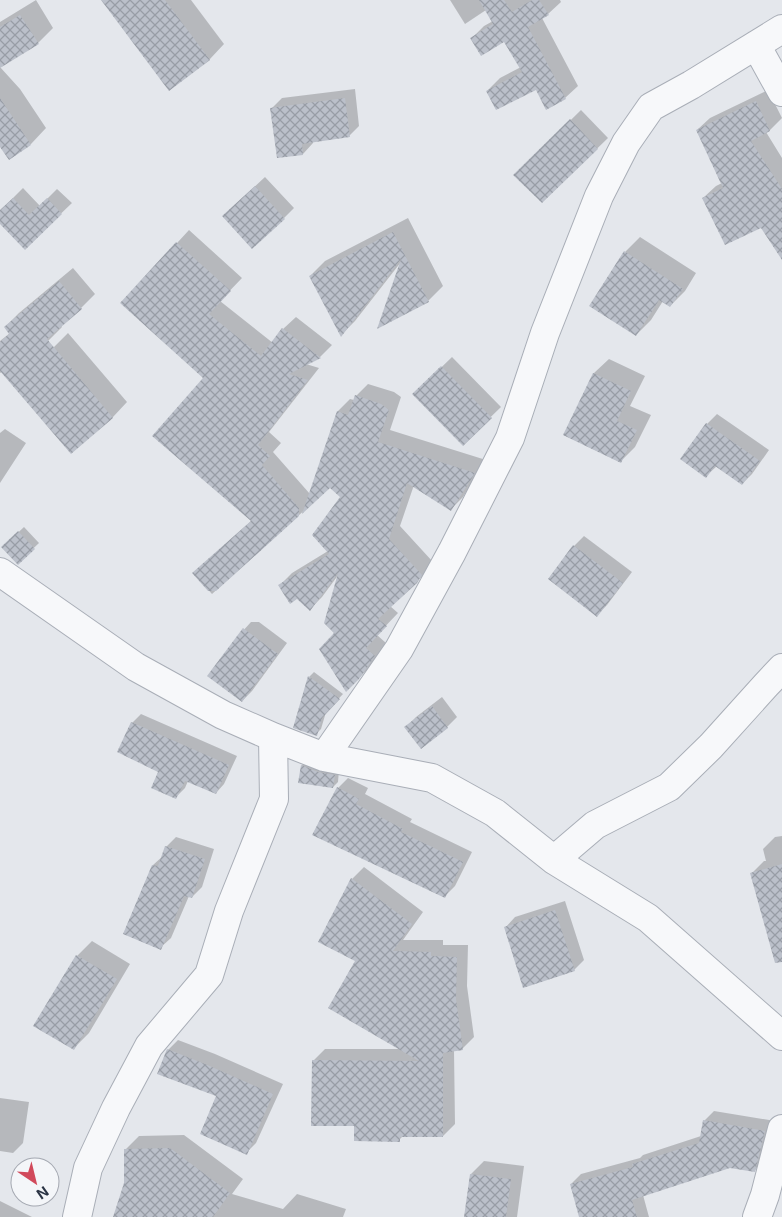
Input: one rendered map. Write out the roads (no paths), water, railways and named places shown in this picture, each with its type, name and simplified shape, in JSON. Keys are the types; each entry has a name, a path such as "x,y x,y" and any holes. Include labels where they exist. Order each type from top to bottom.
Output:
{"street":[{"path":"324,757 399,649 452,552 510,438 549,324 599,196 626,142 651,107 691,85 782,29"},
{"path":"756,45 782,92"},
{"path":"0,572 136,667 223,715 273,738 324,757 432,778 495,813 554,860 648,918 782,1036"},
{"path":"554,860 595,825 669,787 711,746 782,668"},
{"path":"77,1217 88,1168 116,1108 149,1046 208,975 229,911 274,799 273,738"},
{"path":"758,1217 782,1129"}]}
